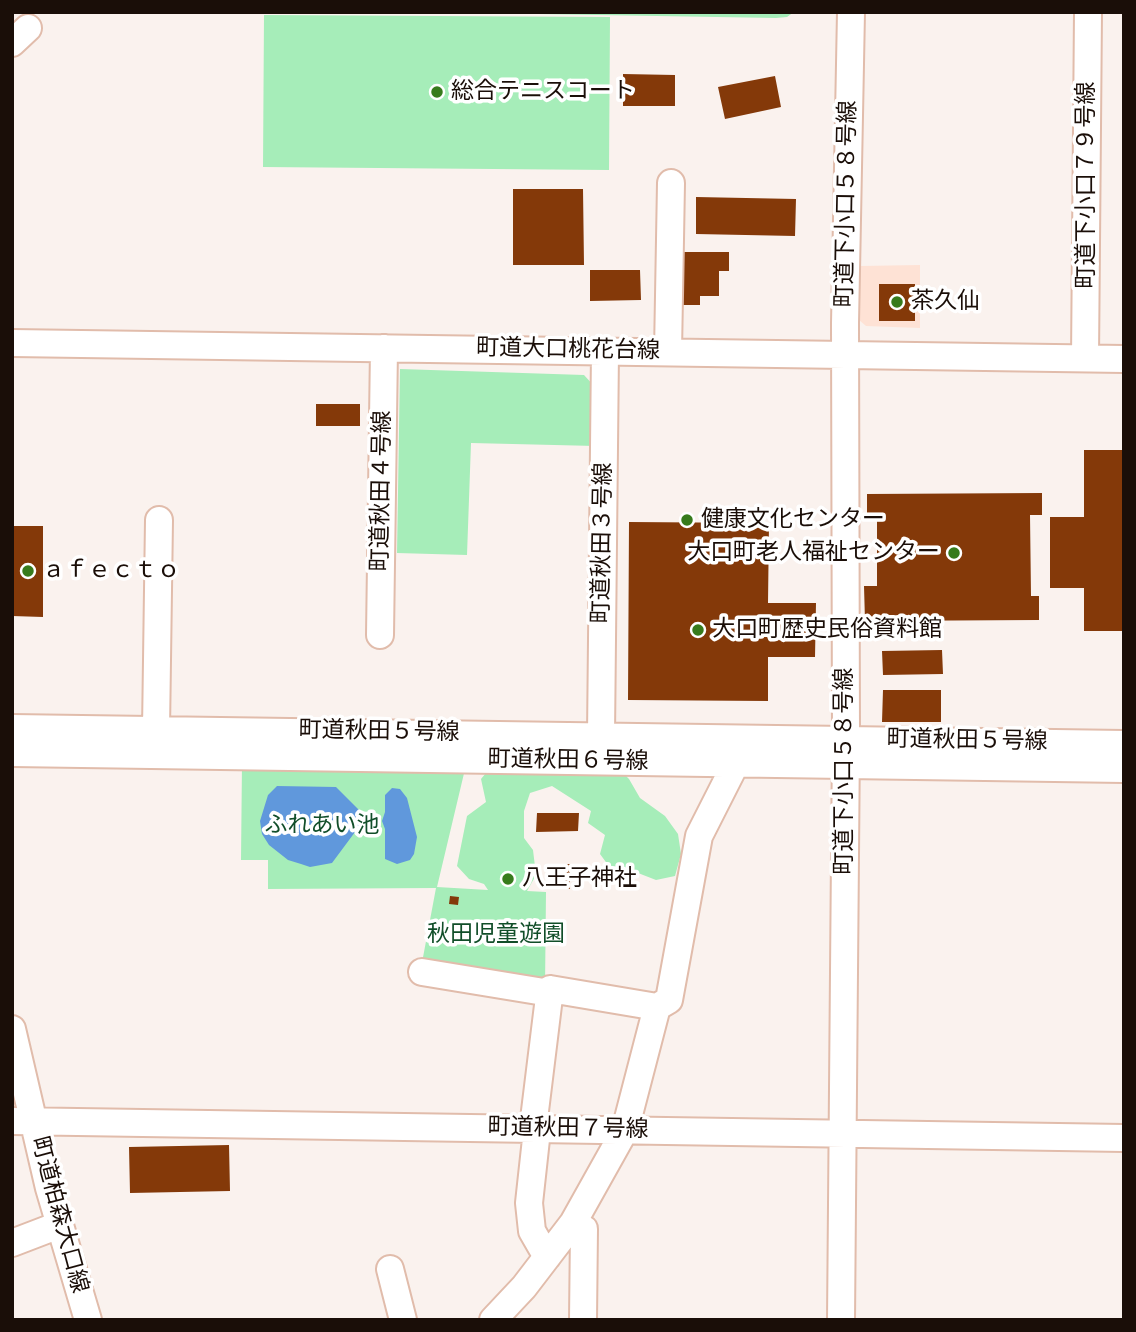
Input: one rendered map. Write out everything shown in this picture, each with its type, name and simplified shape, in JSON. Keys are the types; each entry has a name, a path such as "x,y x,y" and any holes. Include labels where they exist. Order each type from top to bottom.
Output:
{"street":[{"name":"町道下小口５８号線","path":"841,1320 846,739 845,323 851,12"},
{"name":"町道下小口７９号線","path":"1085,358 1088,12"},
{"path":"668,352 671,183"},
{"name":"町道大口桃花台線","path":"12,342 1124,359"},
{"name":"町道秋田４号線","path":"380,635 384,348"},
{"name":"町道秋田３号線","path":"601,735 605,351"},
{"path":"156,730 159,520"},
{"name":"町道秋田５号線","path":"12,728 1124,744"},
{"name":"町道秋田６号線","path":"12,753 1124,769"},
{"path":"422,972 657,1007 668,1000 699,836 736,763"},
{"path":"547,1257 532,1231 529,1213 534,1119 550,991"},
{"path":"493,1320 524,1287 573,1223 625,1130 657,1007"},
{"name":"町道柏森大口線","path":"12,1029 23,1121 88,1320"},
{"name":"町道秋田７号線","path":"23,1121 1124,1138"},
{"path":"573,1223 584,1229 583,1320"},
{"path":"12,1243 59,1225"},
{"path":"390,1269 403,1320"}],"shaded area":[{"path":"920,265 920,328 866,326 859,320 860,266"}],"green space":[{"path":"419,12 794,12 787,17 776,18"},
{"name":"総合テニスコート","path":"264,15 610,17 609,170 263,167"},
{"path":"400,369 584,375 595,387 596,446 471,443 467,555 397,553"},
{"path":"610,760 629,779 640,798 665,816 678,834 681,854 675,876 656,880 638,873 624,877 611,869 600,854 605,835 588,823 591,811 552,786 530,793 524,811 524,838 533,850 536,875 527,891 546,892 545,988 421,968 436,888 268,889 268,860 241,860 242,762 466,765 437,887 488,890 484,884 469,879 457,866 467,816 486,802 481,779 495,762"}],"water":[{"path":"277,786 336,787 360,811 361,821 358,828 332,863 310,867 288,860 269,845 262,834 260,821 268,795"},
{"path":"392,788 400,789 407,798 417,837 410,860 397,864 385,859 385,829 382,821 385,795"}],"building":[{"path":"623,74 675,75 675,106 623,106"},
{"path":"775,76 781,107 725,119 718,87"},
{"path":"513,189 583,189 584,265 513,265"},
{"path":"696,197 796,199 795,236 696,234"},
{"path":"678,252 729,252 729,271 719,271 719,296 700,296 700,305 679,305"},
{"path":"590,270 640,270 641,300 590,301"},
{"name":"茶久仙","path":"879,284 915,284 915,321 879,321"},
{"path":"316,404 360,404 360,426 316,426"},
{"path":"1084,450 1124,450 1124,631 1084,631 1084,588 1050,588 1050,517 1084,517"},
{"name":"大口町老人福祉センター","path":"1042,493 1042,515 1030,515 1031,596 1039,596 1039,620 865,621 864,586 877,586 877,520 867,520 867,494"},
{"name":"大口町歴史民俗資料館","path":"629,522 769,523 768,603 816,603 815,657 768,657 768,701 628,700"},
{"name":"ａｆｅｃｔｏ","path":"12,526 43,526 43,617 12,616"},
{"path":"942,650 943,674 883,675 882,651"},
{"path":"883,690 941,690 941,722 882,722"},
{"path":"537,813 579,813 578,831 536,832"},
{"path":"549,864 570,864 570,889 548,889"},
{"path":"450,896 459,897 458,905 449,904"},
{"path":"229,1145 230,1191 130,1193 129,1147"}],"place":[{"name":"総合テニスコート","path":"437,92"},
{"name":"茶久仙","path":"897,302"},
{"name":"健康文化センター","path":"687,520"},
{"name":"大口町老人福祉センター","path":"954,553"},
{"name":"ａｆｅｃｔｏ","path":"28,571"},
{"name":"大口町歴史民俗資料館","path":"698,630"},
{"name":"八王子神社","path":"508,879"}],"park label":[{"name":"ふれあい池","path":"322,826"},
{"name":"秋田児童遊園","path":"496,935"}]}
